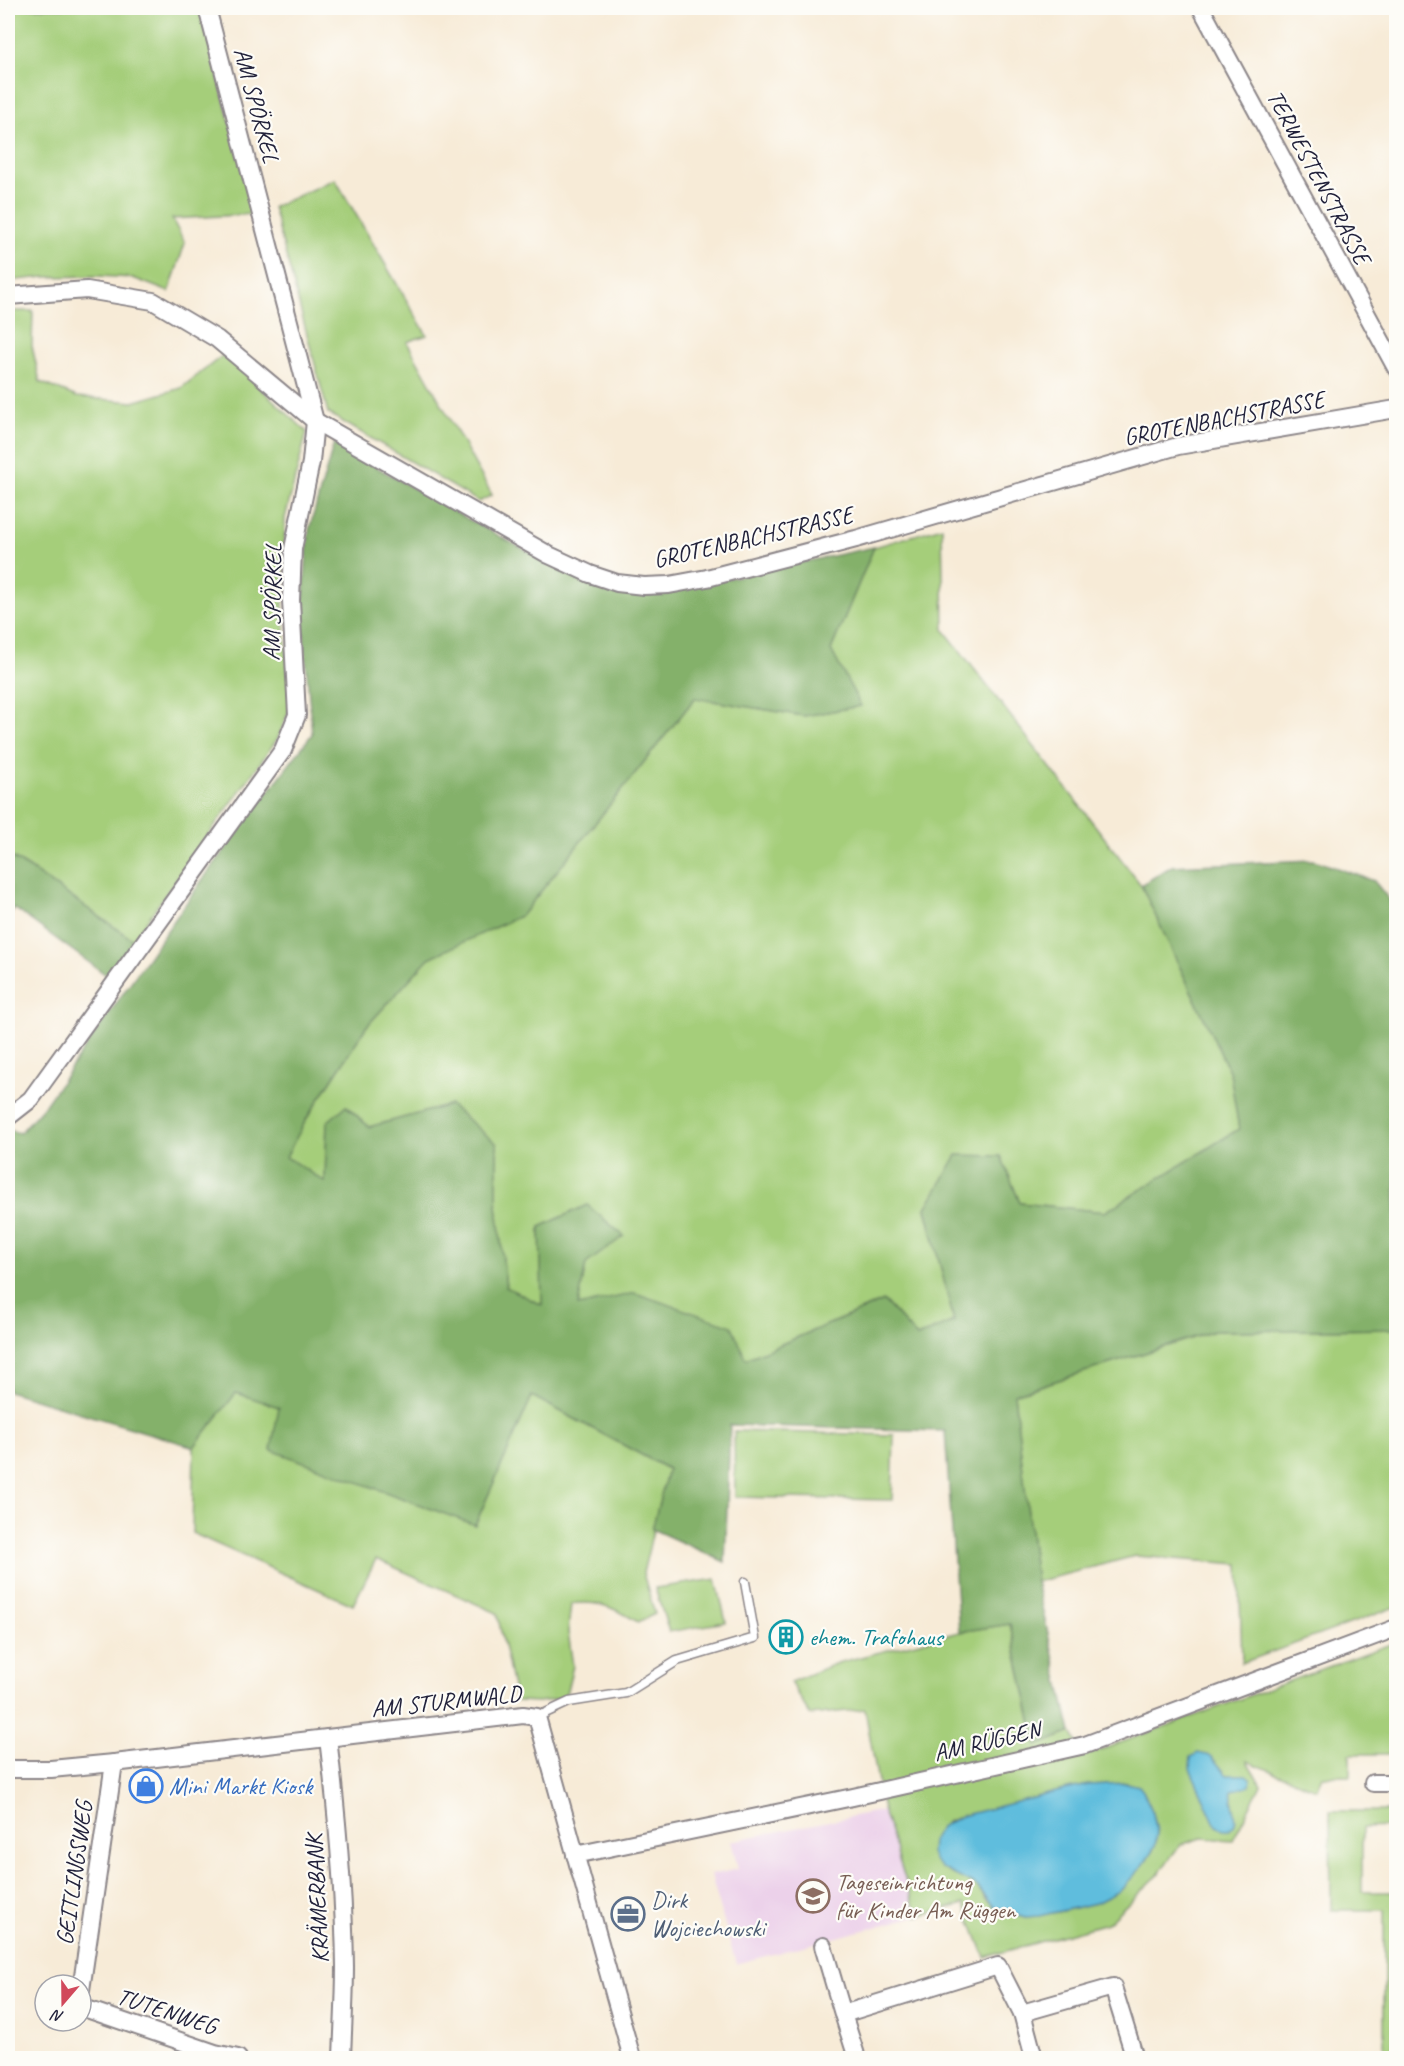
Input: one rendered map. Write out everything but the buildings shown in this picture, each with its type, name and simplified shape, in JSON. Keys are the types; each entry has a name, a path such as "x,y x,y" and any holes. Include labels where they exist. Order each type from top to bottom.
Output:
{"street":[{"name":"AM SPÖRKEL","path":"8,1117 31,1099 283,750 297,715 291,600 293,549 311,462 315,421 207,8"},
{"name":"TERWESTENSTRASSE","path":"1201,8 1396,368"},
{"name":"GROTENBACHSTRASSE","path":"8,296 87,290 153,301 217,339 315,421 549,555 590,574 617,583 644,586 669,585 707,578 845,542 1178,446 1396,409"},
{"name":"AM RÜGGEN","path":"575,1855 854,1797 1085,1745 1396,1629"},
{"name":"AM STURMWALD","path":"8,1769 51,1769 114,1763 523,1714 537,1717 632,2058"},
{"name":"KRÄMERBANK","path":"328,1738 338,1820 343,1901 345,1968 342,2058"},
{"name":"GEITLINGSWEG","path":"83,1973 114,1763"},
{"path":"1373,1783 1396,1783"},
{"path":"823,1946 857,2058"},
{"path":"843,2014 998,1966 1022,2013 1034,2058"},
{"path":"1022,2013 1113,1987 1135,2058"},
{"name":"TUTENWEG","path":"93,2011 215,2053 238,2058"}],"lane":[{"path":"537,1717 569,1702 626,1693 677,1661 755,1638 745,1582"}],"shaded area":[{"name":"Tageseinrichtung für Kinder Am Rüggen","path":"883,1810 917,1916 736,1964 711,1875 738,1869 731,1841"}],"green space":[{"path":"8,8 200,8 254,214 172,219 185,243 169,292 133,278 45,277 8,281"},
{"path":"335,179 427,335 407,342 492,495 479,502 328,413 273,207"},
{"path":"8,311 33,311 32,346 40,382 77,397 133,402 181,388 222,356 239,368 307,432 285,518 283,606 291,706 278,738 133,940 8,855"},
{"path":"334,443 581,580 645,596 874,547 831,650 861,706 804,716 695,698 522,915 429,958 366,1027 307,1118 286,1157 325,1182 327,1122 346,1106 369,1127 450,1105 497,1144 497,1206 506,1287 542,1305 540,1227 587,1205 624,1236 586,1264 578,1306 635,1293 732,1326 746,1359 884,1301 917,1337 954,1321 926,1208 957,1155 1001,1156 1020,1203 1105,1212 1239,1129 1230,1073 1141,885 1172,866 1314,860 1374,881 1396,908 1396,1329 1214,1331 1014,1394 1036,1582 1071,1732 1037,1746 1010,1624 959,1632 945,1431 730,1425 725,1562 652,1529 668,1469 532,1396 475,1525 271,1450 279,1407 236,1393 194,1447 8,1391 8,1130 20,1133 45,1105 203,879 312,734 302,612 309,530"},
{"path":"942,527 944,630 1141,885 1230,1073 1239,1129 1105,1212 1020,1203 1001,1156 926,1208 954,1321 917,1337 884,1301 746,1359 577,1306 586,1264 540,1227 543,1306 506,1288 497,1206 497,1144 450,1105 369,1127 347,1106 327,1122 325,1182 285,1157 307,1118 366,1027 429,958 522,915 695,698 804,716 860,706 831,650 874,547"},
{"path":"8,855 133,940 109,977 14,908 8,918"},
{"path":"1396,1329 1396,1607 1242,1663 1239,1564 1135,1556 1036,1582 1014,1394 1215,1331"},
{"path":"236,1392 279,1407 475,1525 532,1396 668,1469 643,1573 655,1614 638,1622 606,1606 590,1603 571,1604 568,1632 573,1666 565,1698 539,1702 516,1701 497,1613 376,1559 353,1605 192,1533 194,1447"},
{"path":"734,1431 894,1435 892,1500 735,1497"},
{"path":"716,1579 726,1622 669,1632 655,1588"},
{"path":"1010,1624 1037,1746 1071,1732 1084,1756 1396,1642 1396,1754 1350,1754 1350,1776 1322,1776 1316,1789 1247,1761 1261,1785 1233,1840 1201,1838 1180,1845 1155,1878 1107,1923 985,1957 964,1904 917,1916 883,1810 865,1709 810,1715 790,1682 837,1663 959,1632","holes":["1127,1783 1143,1791 1153,1813 1157,1832 1155,1847 1144,1864 1121,1890 1096,1903 1026,1917 1001,1909 987,1901 977,1886 941,1868 947,1822 961,1816 1089,1785"]},
{"path":"1330,1811 1392,1811 1392,1827 1362,1828 1362,1892 1396,1892 1396,2058 1384,2058 1384,1910 1331,1910"}],"water":[{"path":"1198,1753 1211,1756 1227,1775 1246,1775 1251,1779 1250,1785 1232,1791 1236,1817 1234,1826 1230,1830 1223,1830 1215,1824 1190,1768 1191,1757"},
{"path":"1127,1783 1139,1786 1153,1813 1157,1832 1155,1847 1144,1864 1121,1890 1096,1903 1039,1916 1019,1915 994,1907 977,1886 941,1868 931,1853 932,1841 940,1827 961,1816 1089,1785"}],"place":[{"name":"ehem. Trafohaus","path":"786,1637"},
{"name":"Mini Markt Kiosk","path":"146,1786"},
{"name":"Tageseinrichtung für Kinder Am Rüggen","path":"813,1896"},
{"name":"Dirk Wojciechowski","path":"628,1914"}]}
